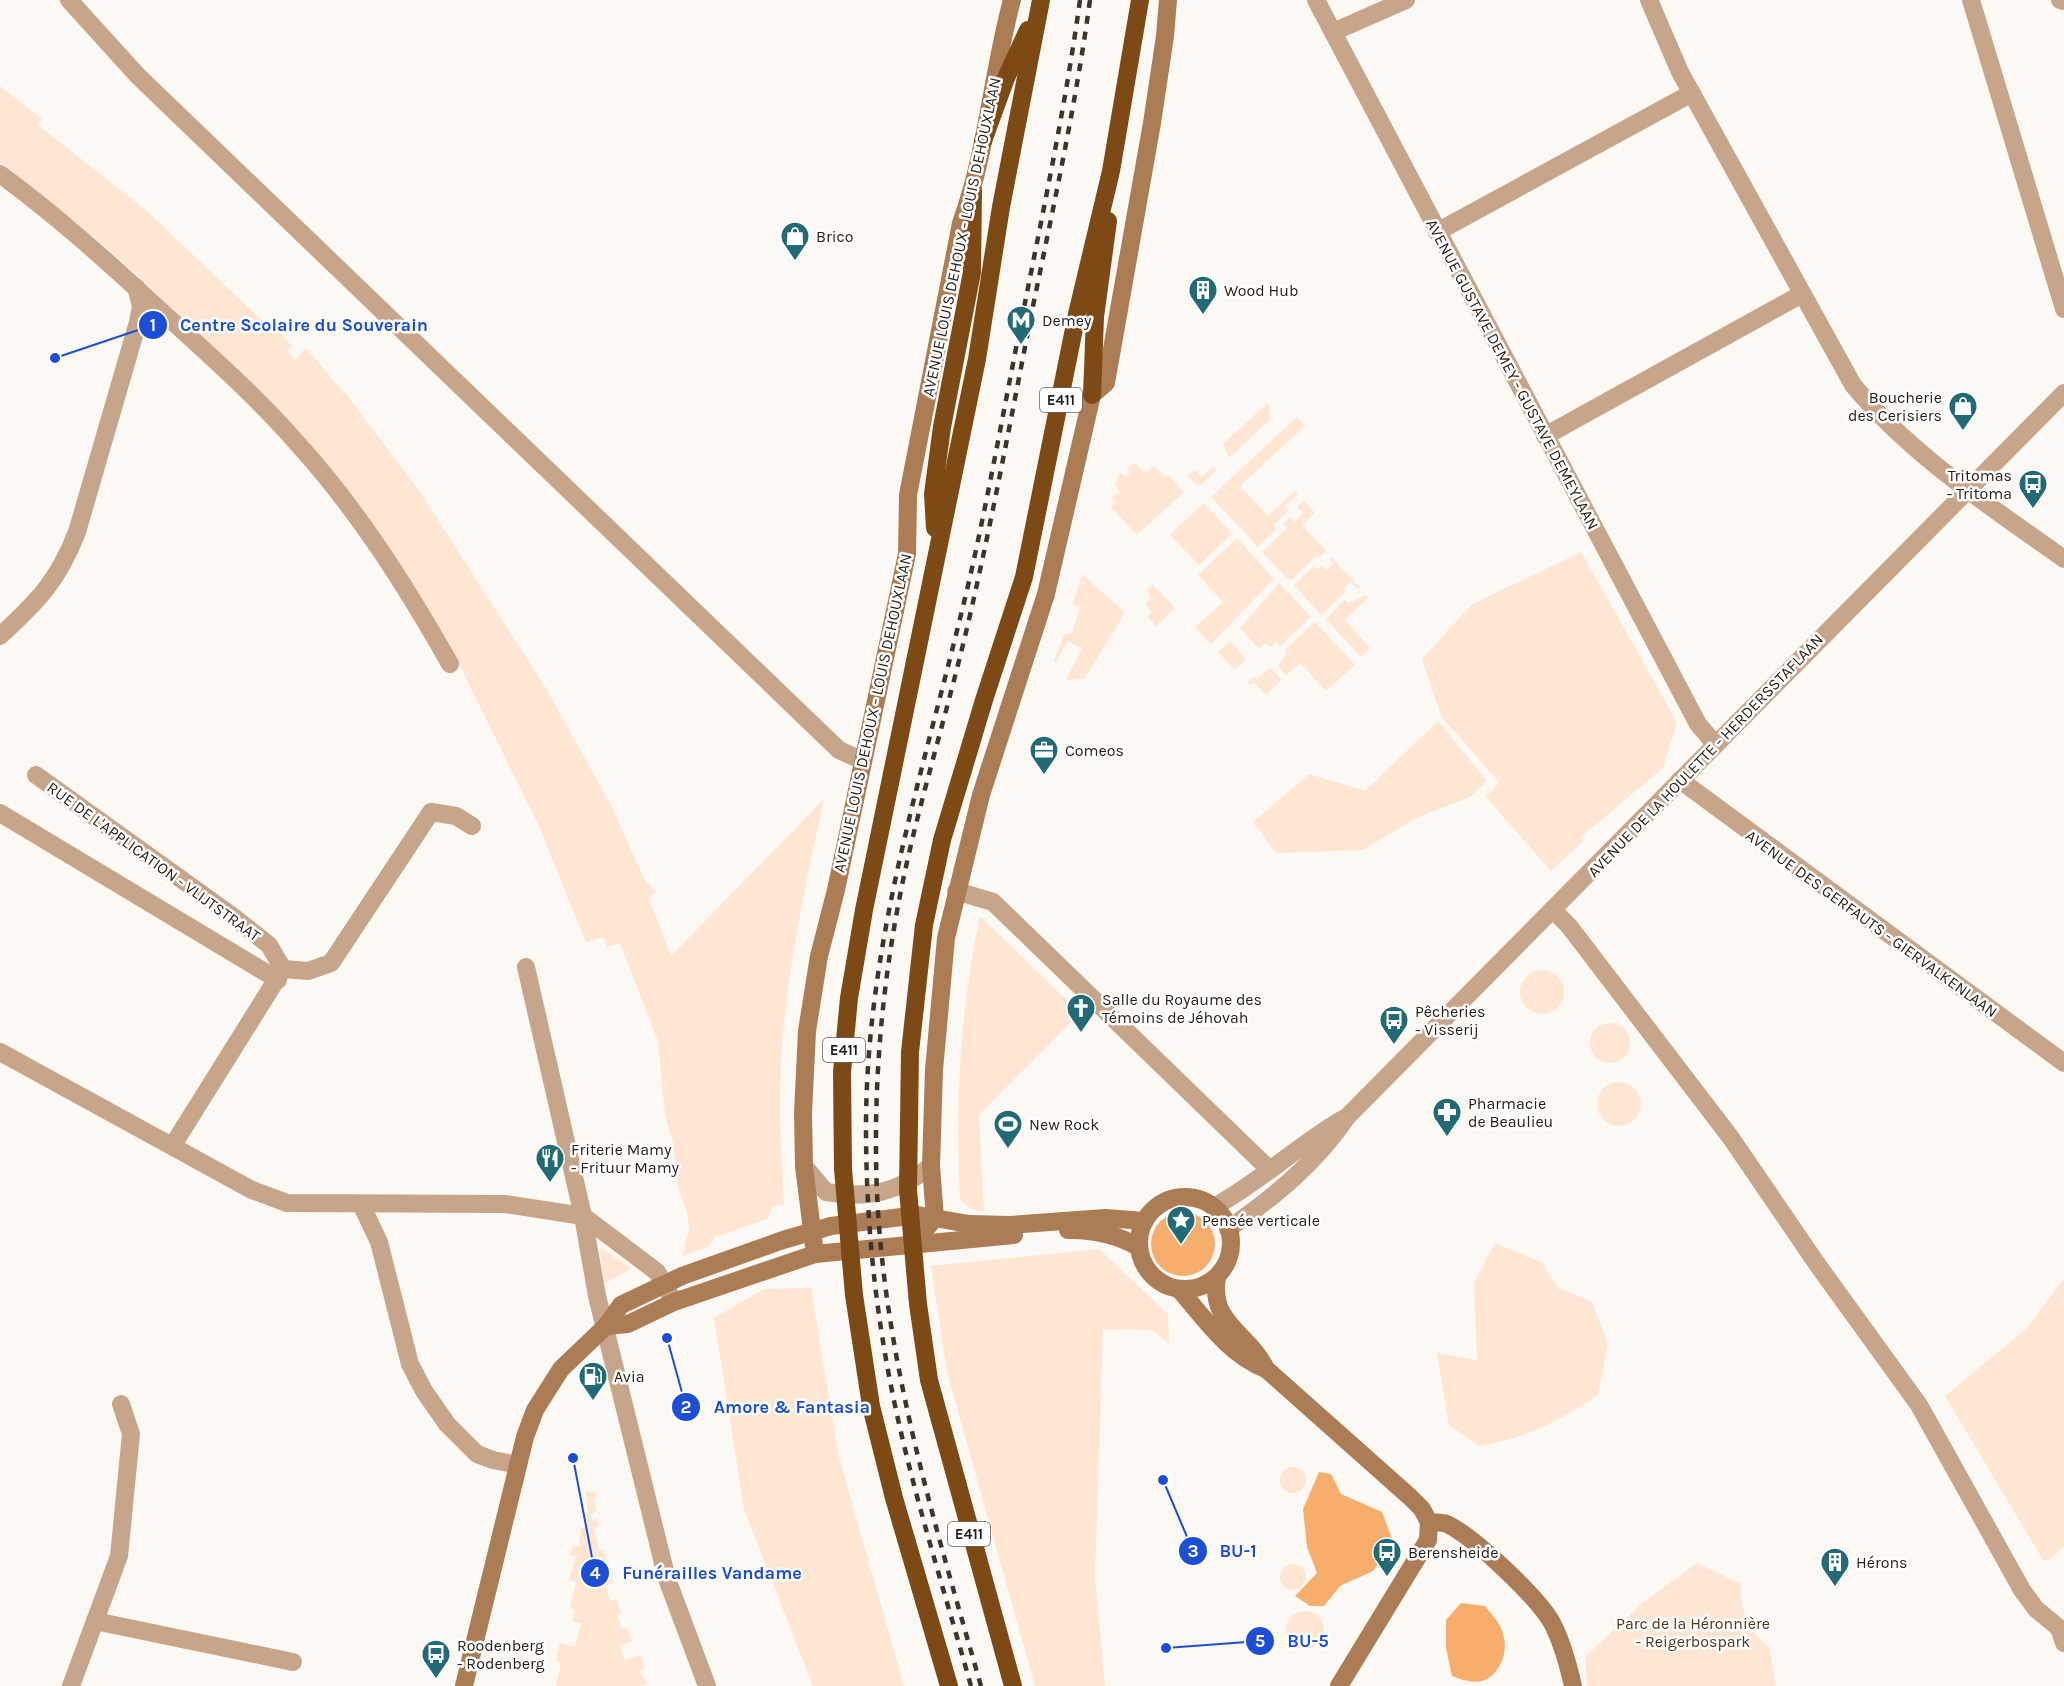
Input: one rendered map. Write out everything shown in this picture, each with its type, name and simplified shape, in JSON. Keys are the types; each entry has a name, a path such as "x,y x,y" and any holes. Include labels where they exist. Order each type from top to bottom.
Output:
{"highway":[{"name":"E411","path":"1013,1686 929,1380 918,1304 908,1190 910,1052 924,925 942,840 1024,577 1077,314 1112,171 1136,27 1138,0"},
{"path":"983,141 1006,78 1040,2"},
{"name":"E411","path":"949,1686 894,1498 871,1406 854,1295 845,1192 842,1072 849,998 864,910 977,359 1001,207 1040,2"},
{"path":"1092,395 1095,317 1106,249 1112,171"},
{"path":"936,552 933,494 942,428 972,272 973,191"}],"street":[{"path":"69,0 138,76 831,743 844,753 863,761"},
{"name":"AVENUE LOUIS DEHOUX - LOUIS DEHOUXLAAN","path":"815,1254 804,1166 803,1113 807,1031 819,956 907,554 908,495 961,223 973,191 1000,42 1012,0"},
{"path":"914,1243 934,1218 931,1166 934,1059 946,938 981,795 1046,594 1092,395 1106,383 1152,123 1168,0"},
{"name":"AVENUE GUSTAVE DEMEY - GUSTAVE DEMEYLAAN","path":"1316,0 1698,724 1715,744"},
{"path":"1332,32 1406,0"},
{"path":"1649,0 1667,45 1692,93 1853,385 1878,415 1912,448 2064,559"},
{"path":"1971,0 2064,309"},
{"path":"1437,232 1692,93"},
{"path":"0,174 73,230 136,287 227,370 298,444 363,526 411,596 450,664"},
{"path":"0,636 41,598 64,564 73,543 138,322 141,306 136,287"},
{"path":"1545,436 1802,294"},
{"name":"AVENUE DE LA HOULETTE - HERDERSSTAFLAAN","path":"1228,1228 1273,1198 1330,1142 1347,1117 2064,393"},
{"name":"RUE DE L'APPLICATION - VLIJTSTRAAT","path":"36,774 250,930 276,953 281,975"},
{"name":"AVENUE DES GERFAUTS - GIERVALKENLAAN","path":"1680,780 2064,1064"},
{"path":"173,1145 281,975 331,963 431,812 456,816 472,826"},
{"name":"RUE DE L'APPLICATION - VLIJTSTRAAT","path":"0,813 281,975"},
{"path":"956,891 993,902 1270,1170"},
{"path":"1553,910 1569,926 1731,1138 1919,1406 2022,1590 2036,1609 2059,1628 2064,1643"},
{"path":"526,967 584,1216 606,1326 667,1578 707,1686"},
{"path":"0,1052 252,1190 287,1203 505,1204 584,1216 661,1278 674,1302"},
{"name":"AVENUE DE LA HOULETTE - HERDERSSTAFLAAN","path":"1214,1207 1270,1170 1322,1131 1347,1117"},
{"path":"804,1166 826,1192 854,1197 897,1189 931,1166"},
{"path":"1216,1277 1199,1287 1179,1289 1163,1285 1151,1275 1142,1262 1138,1247 1144,1221 1152,1210 1176,1197 1189,1197 1214,1207 1228,1228 1230,1254 1216,1277 1214,1292 1222,1314 1236,1334 1259,1354 1266,1369"},
{"path":"362,1204 379,1242 410,1364 424,1391 447,1424 477,1454 492,1460 518,1465"},
{"path":"464,1686 518,1465 535,1410 553,1381 581,1348 606,1326 621,1305 661,1278 812,1230 917,1215 969,1224 1105,1218 1144,1221"},
{"path":"606,1326 628,1323 674,1302 815,1254 1073,1230 1128,1240 1138,1247"},
{"path":"1179,1289 1226,1342 1249,1362 1266,1369 1410,1497 1422,1509 1429,1522 1428,1540 1339,1686"},
{"path":"71,1686 119,1556 131,1434 121,1404"},
{"path":"1429,1522 1446,1524 1469,1540 1527,1591 1551,1621 1567,1657 1573,1686"},
{"path":"95,1621 293,1662"}],"green space":[{"path":"0,86 42,119 38,125 147,211 273,331 276,328 292,346 287,351 295,360 306,348 349,398 420,492 547,690 612,807 644,879 656,891 649,898 671,956 824,799 801,909 784,1020 780,1108 784,1205 773,1206 767,1219 715,1237 708,1247 682,1256 689,1230 688,1216 677,1184 673,1142 665,1115 658,1041 620,943 607,947 604,937 586,942 538,824 463,672 418,597 151,287 94,237 0,162"},
{"path":"1268,403 1271,419 1229,458 1223,444"},
{"path":"1297,417 1305,426 1240,486 1268,516 1295,491 1298,494 1285,506 1289,510 1273,525 1277,529 1258,547 1211,497"},
{"path":"1134,463 1146,473 1154,466 1165,477 1168,475 1184,492 1137,535 1111,507 1116,502 1111,497 1121,492 1114,484 1118,480 1116,478 1121,473 1125,477 1130,473 1127,469"},
{"path":"1214,466 1217,470 1198,487 1188,476 1195,470 1202,477"},
{"path":"1304,500 1315,513 1302,525 1326,551 1319,557 1316,556 1290,581 1262,552 1287,528 1283,524 1290,517 1294,522 1303,513 1297,507"},
{"path":"1204,503 1232,534 1199,565 1170,535"},
{"path":"1237,538 1274,579 1211,644 1195,627 1223,602 1198,575"},
{"path":"1581,552 1677,722 1663,768 1581,837 1584,840 1551,871 1486,797 1499,782 1441,716 1422,659 1471,605"},
{"path":"1332,558 1360,588 1358,589 1350,582 1344,589 1346,592 1321,615 1294,585 1314,566 1317,570 1322,566 1326,570 1333,564 1329,560"},
{"path":"1082,574 1125,613 1084,679 1066,680 1082,649 1068,641 1056,662 1054,661 1064,635 1072,633 1080,607 1073,604"},
{"path":"1279,583 1311,617 1280,646 1276,641 1270,647 1265,643 1259,649 1240,628"},
{"path":"1153,585 1175,608 1156,626 1147,617 1151,613 1146,603 1151,598 1147,590"},
{"path":"1366,595 1369,597 1345,620 1370,648 1361,657 1326,619 1345,600 1348,603"},
{"path":"1315,622 1355,665 1326,691 1300,663 1286,675 1278,666 1287,653 1285,650"},
{"path":"1230,641 1246,659 1235,670 1218,652"},
{"path":"1270,667 1282,680 1266,695 1254,682 1250,685 1247,683 1254,676 1257,679"},
{"path":"1438,721 1487,781 1470,797 1418,817 1363,850 1276,853 1253,822 1309,774 1365,791"},
{"path":"980,916 1080,1013 979,1115 984,1212 970,1208 960,1199 958,1128 964,1021"},
{"path":"1542,970 1551,971 1558,976 1563,983 1563,1001 1558,1008 1551,1013 1542,1014 1533,1013 1526,1008 1521,1001 1520,992 1521,983 1526,976 1533,971"},
{"path":"1610,1023 1618,1024 1624,1029 1629,1035 1629,1051 1624,1057 1618,1062 1610,1063 1602,1062 1596,1057 1591,1051 1590,1043 1591,1035 1596,1029 1602,1024"},
{"path":"1619,1082 1628,1083 1635,1088 1640,1095 1640,1113 1635,1120 1628,1125 1619,1126 1610,1125 1603,1120 1598,1113 1597,1104 1598,1095 1603,1088 1610,1083"},
{"path":"1495,1243 1541,1262 1558,1287 1592,1302 1608,1344 1598,1395 1569,1413 1527,1433 1479,1446 1449,1425 1437,1353 1477,1360 1474,1283"},
{"path":"601,1248 631,1268 604,1284 600,1250"},
{"path":"1099,1249 1168,1314 1169,1344 1152,1330 1103,1329 1095,1577 1105,1686 1035,1686 947,1372 931,1266"},
{"path":"2064,1278 2064,1546 2049,1560 2043,1560 1945,1396 2026,1329"},
{"path":"811,1288 839,1457 904,1686 813,1686 744,1509 714,1318 764,1289"},
{"path":"1293,1467 1302,1471 1306,1480 1302,1489 1293,1493 1284,1489 1280,1480 1284,1471"},
{"path":"595,1491 596,1497 593,1498 597,1511 590,1514 592,1520 597,1519 599,1526 594,1528 599,1550 604,1550 613,1583 605,1586 610,1600 617,1599 621,1613 617,1615 622,1629 627,1628 632,1641 620,1646 625,1660 640,1655 645,1668 639,1671 648,1684 642,1686 556,1686 561,1663 556,1661 560,1643 575,1647 581,1623 572,1621 575,1610 570,1608 576,1582 569,1580 576,1557 570,1555 573,1546 579,1547 581,1527 588,1529 586,1493","holes":["601,1558 604,1571 591,1574 590,1560"]},
{"name":"Parc de la Héronnière - Reigerbospark","path":"1697,1563 1741,1584 1742,1603 1747,1619 1756,1634 1769,1647 1776,1686 1587,1686 1585,1657 1639,1606"},
{"path":"1293,1564 1302,1568 1306,1577 1302,1586 1293,1590 1284,1586 1280,1577 1284,1568"},
{"path":"1305,1611 1318,1617 1324,1630 1318,1643 1305,1649 1292,1643 1286,1630 1292,1617"}],"shaded area":[{"path":"1177,1212 1189,1212 1206,1221 1213,1232 1215,1244 1213,1256 1206,1267 1189,1276 1177,1276 1165,1271 1156,1262 1151,1250 1151,1238 1156,1226 1165,1217"},
{"path":"1319,1472 1331,1474 1341,1494 1382,1512 1393,1541 1373,1571 1340,1586 1324,1606 1310,1606 1295,1596 1317,1573 1307,1547 1303,1509"},
{"path":"1461,1603 1485,1606 1498,1623 1504,1637 1505,1648 1502,1661 1492,1675 1481,1681 1468,1681 1452,1676 1446,1648 1446,1620"}],"railway":[{"path":"971,1686 908,1461 885,1354 872,1257 868,1193 866,1128 869,1057 876,987 888,918 918,782 984,514 1053,162 1080,0"},
{"path":"981,1686 926,1489 896,1357 879,1222 876,1154 879,1047 892,941 905,871 960,658 985,548 1064,153 1090,0"}],"place":[{"name":"Brico","path":"795,262"},
{"name":"Wood Hub","path":"1203,316"},
{"name":"Demey","path":"1021,346"},
{"name":"Centre Scolaire du Souverain","path":"55,358"},
{"name":"Boucherie des Cerisiers","path":"1963,432"},
{"name":"Tritomas - Tritoma","path":"2033,510"},
{"name":"Comeos","path":"1044,776"},
{"name":"Salle du Royaume des Témoins de Jéhovah","path":"1081,1034"},
{"name":"Pêcheries - Visserij","path":"1394,1046"},
{"name":"Pharmacie de Beaulieu","path":"1447,1138"},
{"name":"New Rock","path":"1008,1150"},
{"name":"Friterie Mamy - Frituur Mamy","path":"550,1184"},
{"name":"Pensée verticale","path":"1181,1246"},
{"name":"Amore & Fantasia","path":"667,1338"},
{"name":"Avia","path":"593,1402"},
{"name":"Funérailles Vandame","path":"573,1458"},
{"name":"BU-1","path":"1163,1480"},
{"name":"Berensheide","path":"1387,1578"},
{"name":"Hérons","path":"1835,1588"},
{"name":"BU-5","path":"1166,1648"},
{"name":"Roodenberg - Rodenberg","path":"436,1680"}]}
